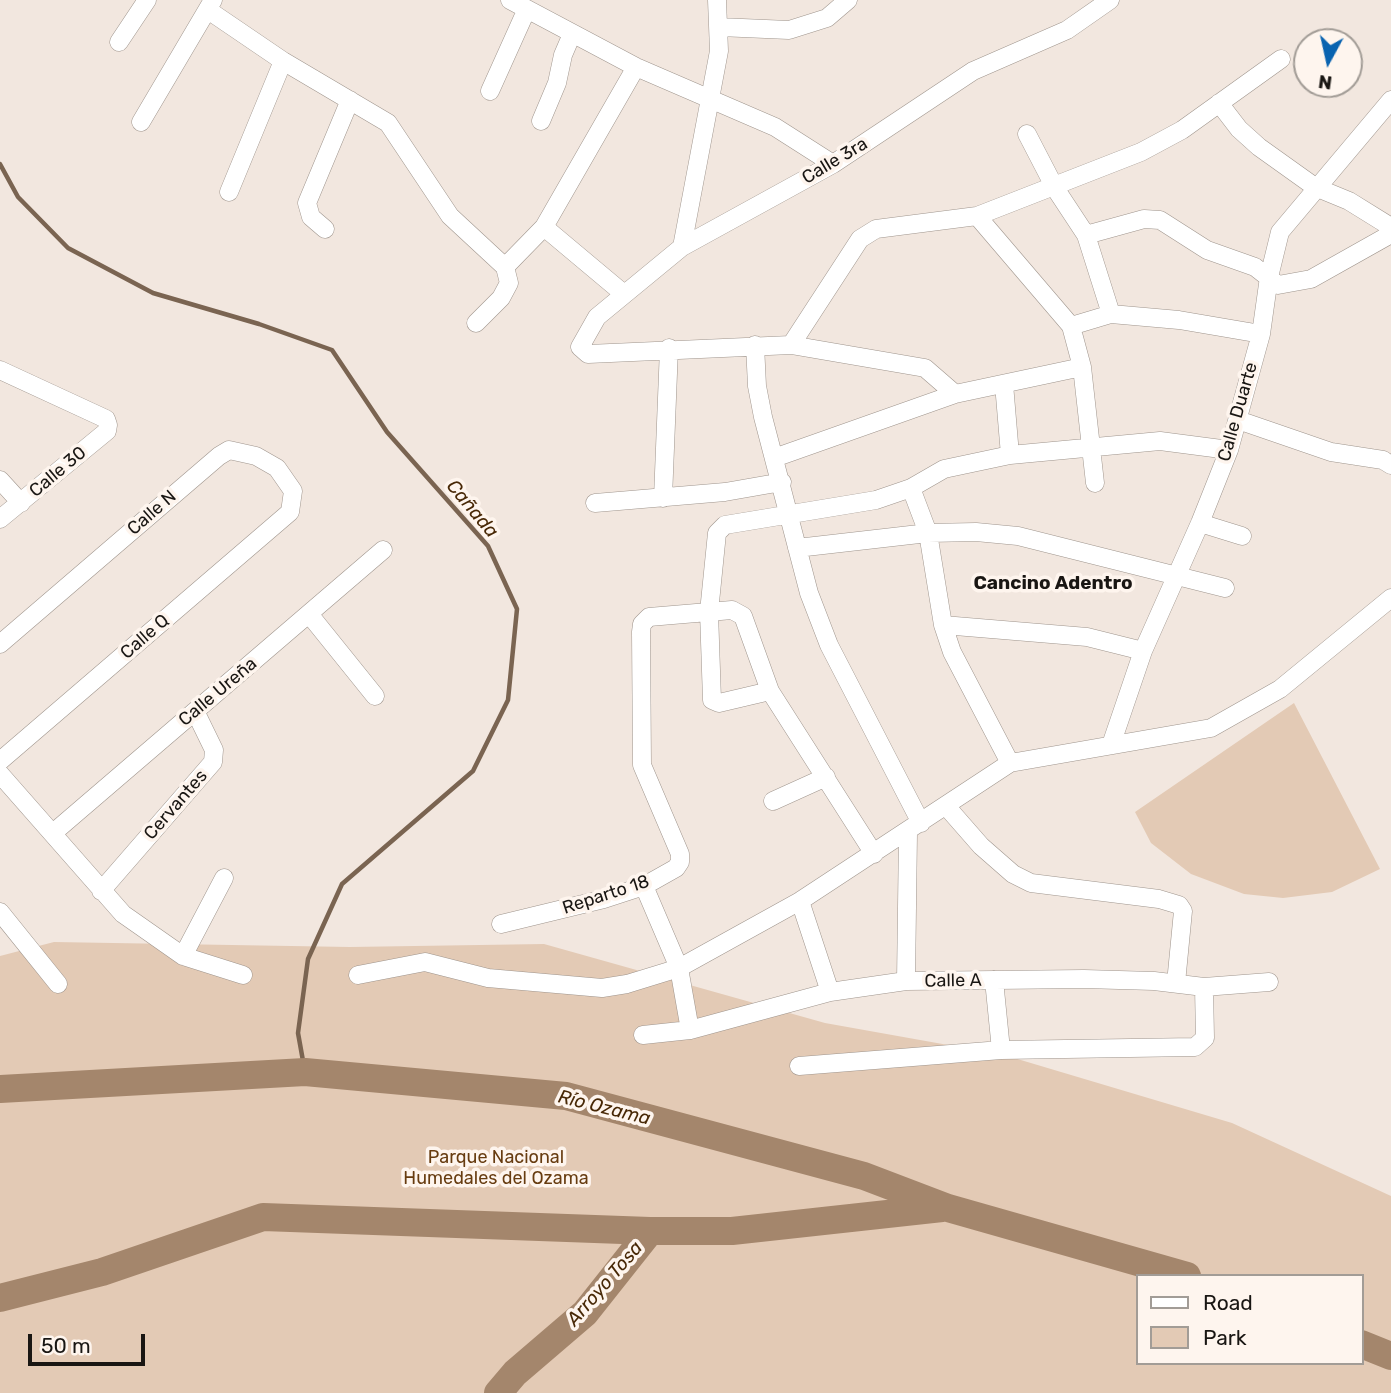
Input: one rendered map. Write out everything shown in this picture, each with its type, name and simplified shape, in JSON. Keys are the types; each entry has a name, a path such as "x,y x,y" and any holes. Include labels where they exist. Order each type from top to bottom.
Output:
{"street":[{"path":"119,42 147,0"},
{"path":"510,0 526,11 636,67 775,127 833,164"},
{"path":"682,247 719,51 717,0"},
{"path":"719,27 789,30 827,18 848,0"},
{"name":"Calle 3ra","path":"669,348 588,354 580,347 597,317 682,247 833,164 974,71 1067,30 1103,2"},
{"path":"141,122 210,5 283,61 388,123 450,216 505,267 509,283 502,298 476,323"},
{"path":"490,91 526,11"},
{"path":"541,121 557,83 563,55 572,34"},
{"path":"791,345 860,239 876,229 977,216 1055,188 1141,152 1182,130 1281,59"},
{"path":"229,192 283,61"},
{"path":"505,267 544,227 636,67"},
{"path":"325,229 311,218 307,203 350,100"},
{"name":"Calle Duarte","path":"1111,745 1143,651 1229,450 1261,334 1269,277 1280,232 1315,187 1391,100"},
{"path":"1219,103 1239,129 1259,147 1315,187 1349,201 1391,228"},
{"path":"1027,134 1055,188 1086,236 1111,314"},
{"path":"977,216 1072,326 1082,367 1095,483"},
{"path":"1086,236 1144,219 1160,220 1207,250 1255,267 1278,285 1311,279 1391,234"},
{"path":"544,227 624,294"},
{"path":"1072,326 1111,314 1179,320 1261,334"},
{"path":"755,345 757,386 809,593 829,645 915,828 906,981"},
{"path":"663,498 669,348 791,345 925,368 955,394"},
{"path":"774,458 955,394 1082,367"},
{"name":"Calle 30","path":"0,370 106,419 107,431 0,520"},
{"path":"1004,384 1010,455"},
{"path":"1238,420 1331,452 1383,460 1391,465"},
{"path":"770,691 719,703 712,700 709,612 720,527 876,500 911,488 944,468 1010,455 1091,445 1160,441 1229,450"},
{"name":"Calle N","path":"0,643 229,450 256,456 277,468 293,491 290,512"},
{"path":"0,480 21,503"},
{"path":"595,503 663,498 782,482"},
{"path":"911,488 928,533 943,625 974,698 1010,763"},
{"name":"Calle Q","path":"0,761 290,512"},
{"path":"1200,523 1242,536"},
{"path":"797,548 928,533 976,532 1017,536 1225,588"},
{"name":"Calle Ureña","path":"52,833 383,550"},
{"path":"358,975 425,962 488,978 602,988 627,984 680,968 800,901 915,828 1010,763 1211,728 1280,689 1391,598"},
{"path":"709,612 733,610 743,616 770,691 874,854"},
{"name":"Reparto 18","path":"501,924 604,899 644,886 676,868 680,854 642,765 642,624 649,617 709,612"},
{"path":"309,614 375,696"},
{"path":"943,625 1087,637 1143,651"},
{"name":"Cervantes","path":"101,891 214,762 214,750 195,711"},
{"path":"0,774 123,914 183,956 243,975"},
{"path":"773,801 825,778"},
{"path":"946,806 981,846 1013,874 1031,883 1158,899 1179,905 1183,911 1176,983"},
{"path":"183,956 224,878"},
{"path":"644,886 680,968 690,1030"},
{"path":"800,901 830,992"},
{"path":"0,912 58,984"},
{"path":"994,980 1001,1050"},
{"name":"Calle A","path":"643,1035 690,1030 830,992 906,981 1176,983 1204,987 1269,982"},
{"path":"799,1066 1001,1050 1195,1047 1205,1038 1204,987"}],"green space":[{"path":"1294,703 1380,869 1332,892 1283,898 1244,894 1191,874 1151,843 1135,812"},
{"name":"Parque Nacional Humedales del Ozama","path":"54,942 350,947 544,944 825,1023 1004,1055 1232,1123 1391,1196 1391,1393 0,1393 0,956"}],"waterway":[{"name":"Cañada","path":"0,164 18,197 68,248 153,293 259,324 332,350 387,432 488,546 517,609 508,700 473,771 342,884 308,959 298,1033 305,1072"},
{"name":"Río Ozama","path":"0,1089 305,1072 566,1096 864,1176 948,1208 1180,1274"},
{"path":"0,1298 102,1272 263,1217 650,1231 732,1231 942,1208"},
{"name":"Arroyo Tosa","path":"498,1393 515,1373 585,1313 650,1231"},
{"name":"Río Ozama","path":"1363,1345 1391,1356"}],"district":[{"name":"Cancino Adentro","path":"1053,584"}]}
